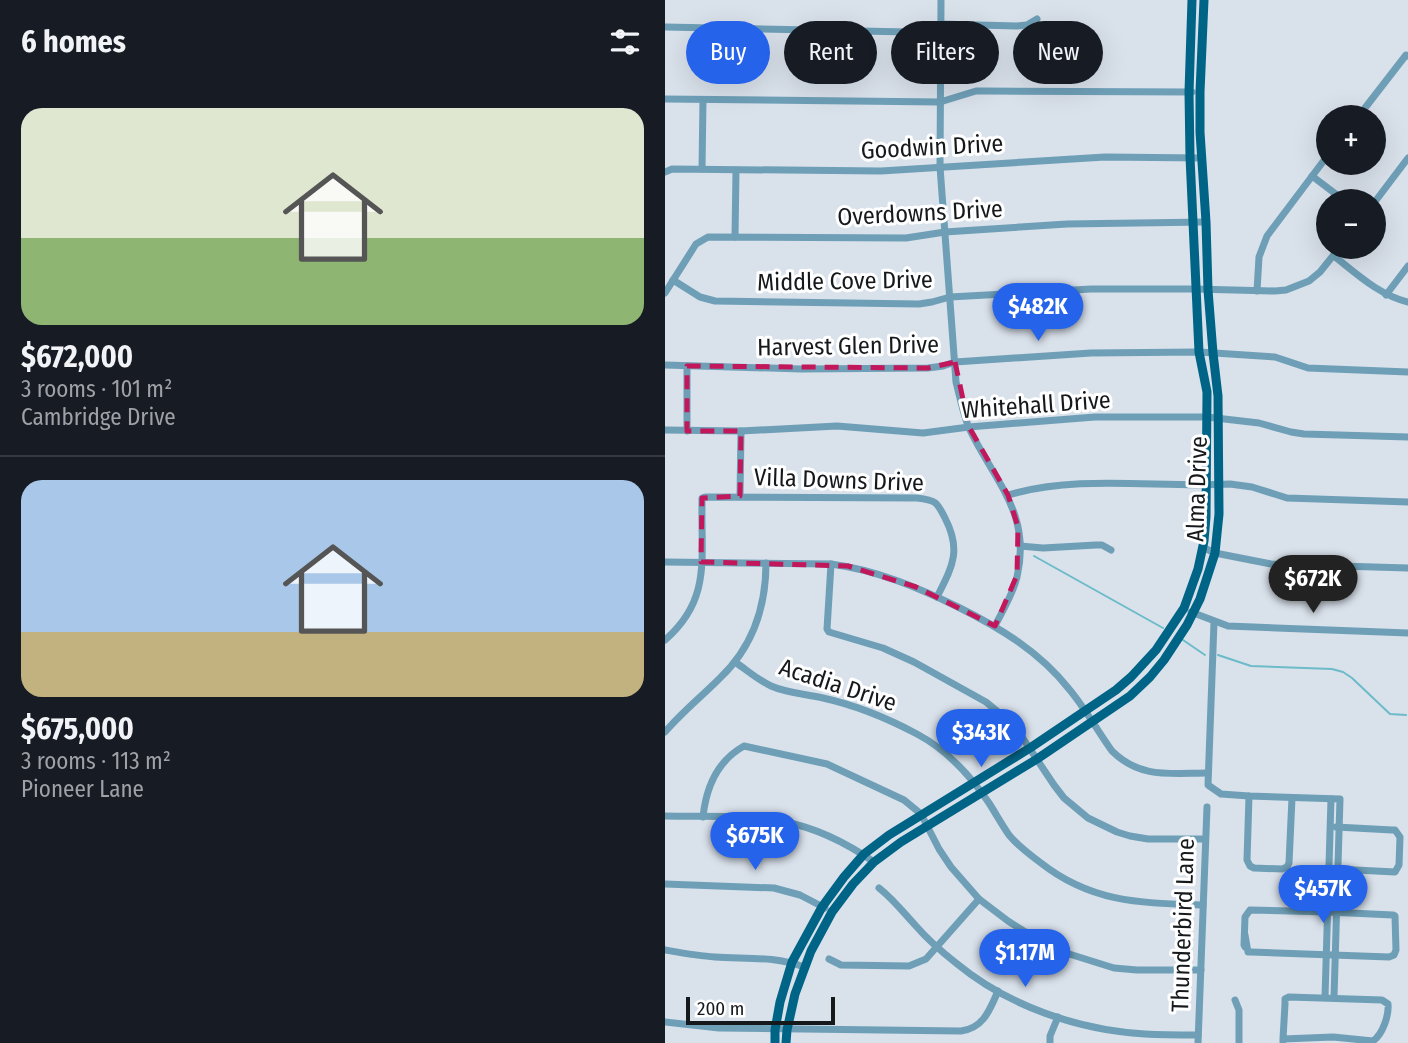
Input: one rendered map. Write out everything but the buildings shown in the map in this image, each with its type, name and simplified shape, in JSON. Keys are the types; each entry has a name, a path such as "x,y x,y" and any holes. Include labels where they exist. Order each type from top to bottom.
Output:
{"main road":[{"name":"Alma Drive","path":"786,1043 795,994 804,967 832,912 853,884 874,862 926,826 1037,759 1130,696 1150,677 1170,651 1188,611 1206,517 1207,417 1207,392 1199,352 1192,222 1189,92 1192,0"},
{"name":"Alma Drive","path":"775,1043 783,988 792,962 822,907 864,855 921,814 1030,748 1116,690 1156,650 1205,586 1218,534 1219,485 1218,396 1208,290 1201,158 1200,92 1204,0"},
{"path":"1191,14 1204,14"}],"street":[{"path":"940,21 941,0"},
{"path":"999,26 1027,25 1037,19"},
{"path":"665,27 891,32"},
{"path":"1367,105 1406,55 1408,56"},
{"path":"940,84 940,167 956,382 969,428 1014,510 1020,546 1016,581 995,626"},
{"path":"665,99 940,102 976,91 1200,92"},
{"path":"702,169 703,100"},
{"name":"Goodwin Drive","path":"665,172 672,169 881,171 1105,157 1201,158"},
{"path":"1385,189 1408,158"},
{"path":"735,237 736,170"},
{"path":"1257,290 1262,246 1316,171"},
{"path":"1312,176 1329,189"},
{"name":"Overdowns Drive","path":"665,293 693,247 708,237 906,238 945,232 1080,224 1206,222"},
{"name":"Middle Cove Drive","path":"673,280 701,297 715,301 919,304 950,297 1091,289 1275,291 1309,281 1331,259"},
{"path":"1337,259 1386,295 1408,302"},
{"path":"1386,295 1408,266"},
{"name":"Harvest Glen Drive","path":"665,365 801,369 928,368 955,362 1091,353 1199,352 1275,358 1308,368 1408,372"},
{"path":"687,366 687,430"},
{"name":"Whitehall Drive","path":"665,430 741,431 837,426 923,433 1095,417 1207,417 1259,423 1304,434 1408,437"},
{"path":"740,496 741,431"},
{"path":"1008,495 1033,488 1073,485 1230,484 1252,487 1287,498 1408,502"},
{"name":"Villa Downs Drive","path":"701,562 702,498 740,496 931,499 938,504 955,545 952,566 937,597"},
{"path":"1020,546 1043,548 1096,545 1111,550"},
{"path":"1202,547 1215,553 1271,564 1408,568"},
{"path":"665,562 831,564 887,576 995,626 1035,653 1069,689 1120,759 1139,770 1159,774 1207,773"},
{"path":"665,640 678,629 692,609 701,580 701,562"},
{"path":"665,732 682,712 736,662 746,646 764,597 766,563"},
{"path":"831,564 829,632 883,648 986,702 1014,724 1064,798 1102,826 1130,836 1149,839 1205,839"},
{"path":"1188,611 1228,626 1408,633"},
{"path":"1214,622 1207,785 1221,794 1336,799 1340,827 1339,869 1336,955 1330,997"},
{"name":"Acadia Drive","path":"736,662 771,685 846,704 876,714 918,734 956,761 1021,848 1071,883 1127,901 1203,905"},
{"path":"703,817 705,797 720,766 744,746 827,764 904,800 921,814 951,867 979,899 1027,933 1066,953 1114,968 1201,970"},
{"path":"1249,796 1248,863 1254,868 1287,867 1292,798"},
{"name":"Thunderbird Lane","path":"1198,1039 1207,807"},
{"path":"1330,997 1328,912 1331,827 1336,813"},
{"path":"665,816 762,818 793,824 820,832 874,862"},
{"path":"1330,869 1392,872 1397,870 1399,865 1399,834 1392,830 1331,827"},
{"path":"1331,850 1339,850"},
{"path":"665,884 774,888 800,895 832,912"},
{"path":"879,888 937,947 970,974 1021,1003 1058,1017 1109,1030 1198,1039"},
{"path":"1329,895 1338,896"},
{"path":"829,959 841,965 909,966 926,959 979,899"},
{"path":"1248,912 1328,912 1395,916 1394,955 1389,957 1248,952 1245,917 1248,912"},
{"path":"665,950 717,957 770,959 792,962 804,967"},
{"path":"665,1022 775,1030 968,1030 982,1022 998,991"},
{"path":"1291,996 1330,997 1385,1000 1389,1010 1377,1039 1283,1041 1285,999 1291,996"},
{"path":"1235,1000 1239,1010 1239,1043"},
{"path":"1050,1043 1058,1017"}],"highlighted area":[{"path":"955,362 969,427 1008,495 1018,527 1017,575 995,626 916,587 848,566 701,562 702,498 740,496 741,431 687,431 687,366 928,368"}],"waterway":[{"path":"1034,556 1163,628"},
{"path":"1183,640 1205,655"},
{"path":"1218,655 1251,666 1332,669 1343,672 1390,714 1406,715"}]}
